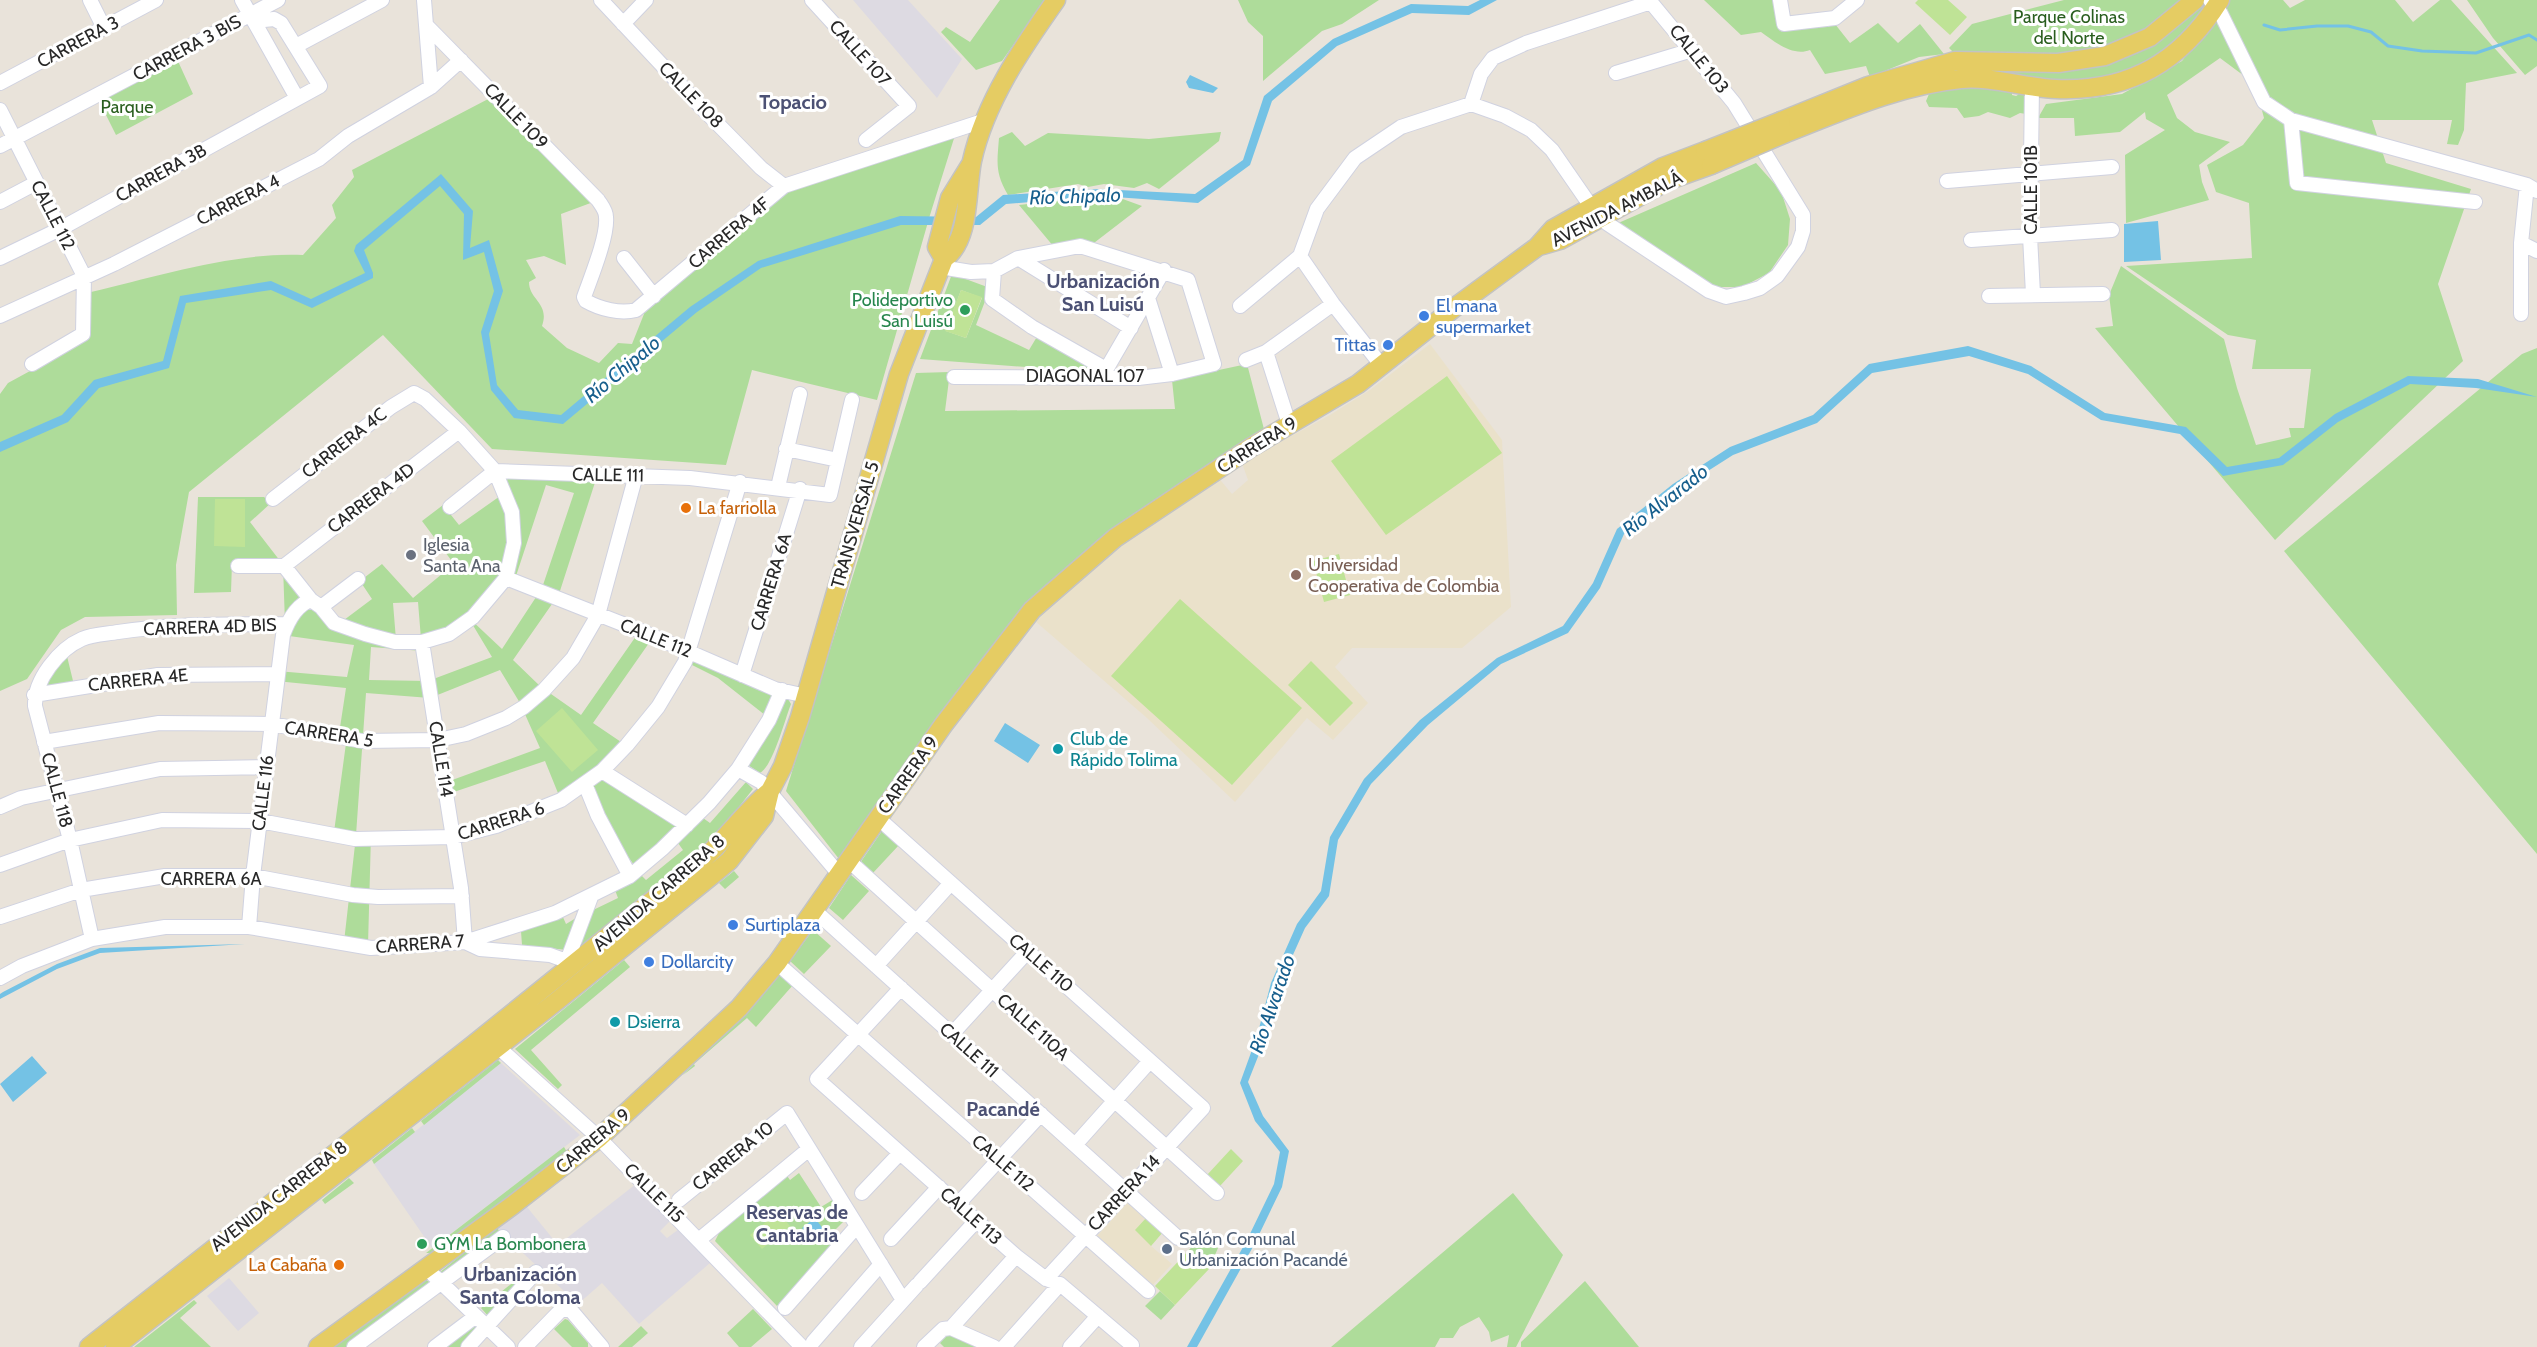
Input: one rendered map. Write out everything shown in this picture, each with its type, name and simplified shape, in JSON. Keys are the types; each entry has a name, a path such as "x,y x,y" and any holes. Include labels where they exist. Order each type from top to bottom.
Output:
{"main road":[{"name":"TRANSVERSAL 5","path":"770,791 783,766 806,696 899,374 944,256 969,201 972,163 986,120 1001,87 1056,0"},
{"name":"AVENIDA AMBALÁ","path":"1537,247 1553,229 1669,180 1708,158 1783,127 1868,86 1955,61 2058,63 2105,56 2150,37 2195,0"},
{"name":"AVENIDA AMBALÁ","path":"1783,127 1925,85 1963,79 2057,89 2103,87 2143,74 2176,54 2215,2"},
{"name":"TRANSVERSAL 5","path":"944,256 950,198 972,163"},
{"name":"CARRERA 9","path":"319,1347 513,1205 599,1137 712,1035 777,963 944,724 1032,610 1115,538 1289,424 1358,384 1454,308 1537,247"},
{"name":"AVENIDA CARRERA 8","path":"89,1347 716,849 750,807 770,791"},
{"name":"AVENIDA CARRERA 8","path":"115,1347 498,1047 729,861 764,816 770,791"}],"street":[{"path":"90,0 104,28"},
{"name":"CARRERA 3","path":"0,83 156,0"},
{"path":"242,0 297,98"},
{"name":"CARRERA 3 BIS","path":"0,146 252,18 278,0"},
{"path":"252,18 274,19 281,23 296,46 382,0"},
{"path":"424,0 432,87"},
{"name":"CALLE 108","path":"601,0 754,161 784,186"},
{"path":"623,24 646,0"},
{"name":"CALLE 107","path":"812,0 909,106 866,140"},
{"path":"1780,0 1784,24 1835,18 1857,0"},
{"path":"1472,104 1481,74 1493,58 1526,43 1650,1"},
{"name":"CALLE 103","path":"1595,213 1709,291 1726,297 1760,288 1777,276 1798,247 1803,231 1803,216 1746,120 1692,50 1650,1"},
{"path":"2215,2 2264,102 2291,120 2532,188 2521,243 2521,314"},
{"name":"CALLE 109","path":"428,31 461,60 598,200 606,215 604,234 585,299 600,307 627,312 636,310"},
{"name":"CARRERA 3B","path":"0,258 60,229 320,86 296,46"},
{"path":"1617,73 1692,50"},
{"name":"CARRERA 4","path":"0,316 114,264 319,159 348,136 432,87 461,60"},
{"name":"CALLE 101B","path":"2032,86 2030,236 2034,294"},
{"path":"1240,306 1300,256 1317,209 1355,158 1401,127 1472,104 1505,116 1531,130 1552,150 1595,213"},
{"name":"CALLE 112","path":"0,110 84,276 85,326 81,337 32,364"},
{"name":"CARRERA 4F","path":"636,310 784,186 986,120"},
{"path":"2291,120 2297,183 2475,202"},
{"path":"1947,181 2112,167"},
{"path":"0,202 36,183"},
{"path":"1971,240 2112,230"},
{"path":"2521,243 2537,252"},
{"path":"944,256 971,272 994,271 1018,258 1080,246 1164,270 1104,373 992,299 994,271"},
{"path":"1300,256 1333,304 1382,366"},
{"path":"624,258 654,296"},
{"path":"1018,258 1131,328"},
{"name":"DIAGONAL 107","path":"954,376 1104,373 1138,378 1172,374 1214,364 1188,280 1164,270"},
{"path":"1989,296 2103,294"},
{"path":"1148,298 1172,374"},
{"path":"1245,360 1266,352 1333,304"},
{"path":"1266,352 1289,424"},
{"name":"CARRERA 4C","path":"273,499 408,395 418,394 459,431"},
{"path":"778,487 800,394"},
{"path":"786,449 838,460 852,400"},
{"path":"238,566 284,566 334,623 365,634 395,642 422,642 449,634 467,623 489,601 506,578 514,543 512,512 495,471 459,431"},
{"name":"CARRERA 4D","path":"284,566 459,431"},
{"name":"CALLE 111","path":"495,471 636,475 740,482 830,495 838,460"},
{"path":"450,507 495,471"},
{"name":"CARRERA 5","path":"44,742 159,723 272,724 362,741 438,740 466,734 506,718 524,707 544,690 573,658 598,615 636,475"},
{"name":"CARRERA 6","path":"0,865 70,840 162,820 260,821 355,839 453,837 496,826 561,800 602,771 627,746 658,707 690,652 740,482"},
{"name":"CARRERA 6A","path":"742,675 800,489"},
{"name":"CALLE 112","path":"506,578 742,675 806,696"},
{"name":"CALLE 116","path":"249,927 253,876 283,634 287,624 304,603 316,604 358,579"},
{"name":"CARRERA 4D BIS","path":"34,695 53,661 83,638 155,626 287,624"},
{"name":"CALLE 114","path":"422,642 462,896 465,942"},
{"name":"CARRERA 4E","path":"34,695 158,675 278,674"},
{"name":"CARRERA 7","path":"0,978 22,966 92,939 165,927 249,927 371,948 465,942 512,928 591,897 630,876 687,825 738,769 769,720 782,690"},
{"name":"CALLE 118","path":"34,695 92,939"},
{"path":"0,807 21,798 160,769 267,767"},
{"path":"738,769 761,782 844,867"},
{"path":"602,771 687,825"},
{"path":"585,783 598,816 630,876"},
{"name":"CALLE 110","path":"878,818 1203,1108"},
{"name":"CALLE 110A","path":"844,867 916,921 1217,1193"},
{"name":"CARRERA 6A","path":"0,917 81,890 165,876 253,876 353,895 378,897 462,896"},
{"path":"876,966 951,883"},
{"path":"465,942 480,949 550,954 571,962 591,897"},
{"name":"CALLE 111","path":"814,910 1178,1238"},
{"path":"512,928 518,952"},
{"path":"952,1035 1028,951"},
{"name":"CALLE 112","path":"777,963 1148,1291"},
{"path":"858,1035 901,988"},
{"name":"CALLE 113","path":"858,1035 818,1078 1016,1256 1046,1279 1060,1284 1132,1344"},
{"name":"CALLE 115","path":"498,1047 599,1137 807,1345"},
{"path":"1075,1145 1150,1060"},
{"name":"CARRERA 14","path":"1046,1279 1203,1108"},
{"name":"CARRERA 10","path":"679,1200 787,1113 809,1149"},
{"path":"958,1204 1041,1114"},
{"path":"700,1239 809,1149 903,1300"},
{"path":"862,1193 900,1153"},
{"path":"891,1239 939,1187"},
{"path":"861,1347 976,1221"},
{"path":"784,1308 857,1226"},
{"path":"354,1347 503,1237"},
{"path":"951,1328 1016,1256"},
{"path":"807,1345 881,1264"},
{"path":"426,1268 508,1347"},
{"path":"468,1347 536,1272"},
{"path":"1004,1347 1060,1284"},
{"path":"525,1347 560,1311 569,1308 601,1347"},
{"path":"435,1347 476,1316"},
{"path":"1070,1347 1098,1316"},
{"path":"924,1347 943,1329 951,1328 994,1347"}],"shaded area":[{"path":"853,0 908,0 962,59 937,98"},
{"name":"Universidad Cooperativa de Colombia","path":"1430,344 1502,440 1511,607 1462,648 1352,648 1335,667 1368,703 1333,740 1307,718 1235,802 1147,718 1035,621 1119,543 1217,476 1232,494 1248,480 1242,463 1330,415 1370,390"},
{"path":"501,1063 580,1135 432,1248 374,1164"},
{"path":"636,1184 671,1220 660,1231 667,1238 679,1229 710,1263 639,1324 602,1283 578,1304 497,1229 527,1207 558,1245"},
{"path":"1129,1201 1163,1232 1151,1246 1172,1264 1151,1287 1096,1237"},
{"path":"229,1278 259,1313 238,1331 207,1296"}],"green space":[{"path":"1000,0 1045,0 1002,61 976,70 941,32 946,27 970,42"},
{"path":"1238,0 1379,0 1342,24 1322,31 1263,81 1263,36 1248,22"},
{"path":"1704,0 1773,0 1780,28 1828,27 1835,24 1850,43 1878,23 1898,43 1920,24 1944,54 1919,57 1870,77 1866,66 1825,74 1810,50 1797,52 1791,50 1761,32 1741,35"},
{"path":"1918,0 1948,0 1967,17 1950,35 1915,3"},
{"name":"Parque Colinas del Norte","path":"2064,0 2184,0 2131,38 2084,54 2041,58 1957,56 1949,48 1972,24"},
{"path":"2200,0 2207,1 2197,28 2141,71 2012,92 2012,95 2016,96 2025,91 2026,114 2020,113 2010,118 1988,112 1964,118 1957,108 1929,107 1926,101 1929,94 1956,64 2106,59"},
{"path":"2229,0 2283,0 2290,8 2305,0 2395,0 2413,22 2440,0 2451,0 2517,73 2466,83 2464,130 2458,145 2447,144 2452,120 2372,120 2386,163 2471,189 2438,284 2463,361 2275,540 2095,328 2113,326 2109,295 2121,266 2224,339 2256,445 2291,437 2289,428 2304,428 2311,369 2252,369 2256,340 2228,335 2126,266 2252,258 2249,203 2216,192 2207,165 2243,145 2264,118 2255,84 2220,58 2167,95 2177,118 2195,132 2230,142 2199,165 2209,200 2126,223 2125,155 2165,130 2146,119 2145,112 2120,132 2075,136 2074,118 2038,118 2046,104 2122,94 2182,61"},
{"path":"2467,0 2537,0 2537,66 2525,75 2493,38"},
{"name":"Parque","path":"177,59 193,94 116,135 98,99"},
{"path":"492,97 596,201 561,214 566,265 544,256 526,260 536,278 529,282 532,293 543,312 542,326 567,348 599,363 618,343 632,344 644,314 640,308 781,189 956,132 877,400 752,370 726,465 492,449 383,335 189,492 176,565 177,615 85,617 61,630 27,679 0,691 0,394 8,383 85,341 91,292 223,261 250,257 303,255 336,218 332,205 354,177 352,170"},
{"path":"1012,132 1025,146 1048,133 1149,139 1221,132 1219,141 1159,189 1147,183 1134,188 1104,184 1088,187 1078,184 1008,195 998,168 999,138"},
{"path":"1756,163 1781,191 1790,219 1788,245 1769,273 1742,287 1709,287 1616,224"},
{"path":"1120,198 1142,206 1090,246 1054,247 1019,205 1072,199"},
{"path":"952,274 990,288 976,325 1029,350 1038,335 1106,373 920,359","holes":["961,290 982,298 966,338 946,331"]},
{"name":"Polideportivo San Luisú","path":"961,290 982,297 966,338 945,331"},
{"path":"2537,348 2537,854 2284,551 2522,354"},
{"path":"1247,364 1265,433 1091,548 839,859 786,791 916,373 950,372 945,411 1175,409 1172,380"},
{"path":"1447,376 1502,453 1386,535 1331,461"},
{"path":"492,467 599,470 559,594 513,660 541,687 581,715 641,629 656,633 593,723 624,744 604,767 685,821 635,866 596,815 580,786 560,798 545,761 445,795 444,783 540,748 520,703 500,670 430,698 366,693 356,835 371,835 368,945 344,942 356,836 334,832 347,736 339,734 346,688 276,681 277,671 347,677 354,645 282,635 285,623 283,566 232,563 231,592 194,593 198,497 264,497 271,503 250,522 284,566 340,623 372,599 360,581 382,564 413,598 454,564 422,521 443,505 459,525 503,494","holes":["546,485 574,493 542,588 502,649 468,617 516,576","418,602 421,639 396,640 393,603","468,617 492,657 428,681 369,680 371,647 423,651"]},
{"path":"215,499 245,499 245,547 214,546"},
{"path":"1339,554 1350,595 1324,602 1313,561"},
{"path":"1180,599 1302,708 1232,785 1111,676"},
{"path":"65,648 74,685 40,690"},
{"path":"689,649 772,694 765,715 718,678 682,660"},
{"path":"1311,661 1353,703 1330,726 1288,685"},
{"path":"788,699 791,704 778,742 765,769 760,773 748,765 784,700"},
{"path":"562,708 598,750 572,772 536,731"},
{"path":"746,782 753,789 716,836 696,855 579,948 589,912 618,898 615,890 640,874 646,880 683,850 678,843 703,818 710,823"},
{"path":"882,831 899,845 872,874 860,863"},
{"path":"734,871 739,877 725,889 719,883"},
{"path":"851,875 869,891 843,920 829,908"},
{"path":"562,915 566,924 576,918 567,950 522,945 521,931"},
{"path":"813,930 831,946 804,974 790,961"},
{"path":"624,960 630,967 531,1050 562,1085 558,1089 515,1049"},
{"path":"780,973 793,985 756,1027 747,1018 683,1075 743,1014"},
{"path":"498,1060 501,1063 424,1125 421,1121"},
{"path":"412,1128 415,1132 374,1164 372,1160"},
{"path":"564,1147 567,1152 434,1253 426,1253"},
{"path":"1231,1149 1243,1161 1220,1186 1207,1175"},
{"path":"785,1173 790,1180 799,1173 821,1207 834,1199 846,1219 833,1232 838,1240 777,1306 715,1241 719,1233 716,1230"},
{"path":"349,1178 354,1183 325,1204 322,1200"},
{"path":"1513,1193 1563,1255 1516,1347 1507,1347 1509,1335 1491,1342 1489,1332 1479,1317 1460,1327 1453,1338 1440,1338 1435,1347 1331,1347"},
{"path":"778,1212 790,1226 762,1249 750,1235"},
{"path":"1147,1217 1163,1232 1151,1246 1135,1230"},
{"path":"496,1227 502,1234 443,1277 439,1273"},
{"path":"1203,1234 1218,1248 1209,1269 1189,1250"},
{"path":"1189,1250 1209,1269 1175,1305 1155,1286"},
{"path":"526,1272 528,1274 489,1317 481,1308"},
{"path":"426,1280 434,1284 347,1347 334,1347"},
{"path":"1585,1281 1639,1347 1521,1347 1521,1342"},
{"path":"1160,1291 1175,1305 1161,1320 1145,1306"},
{"path":"194,1300 197,1303 180,1318 211,1347 134,1347"},
{"path":"753,1309 772,1329 751,1347 739,1347 727,1333"},
{"path":"565,1319 588,1343 588,1347 572,1347 554,1329"},
{"path":"474,1323 478,1327 462,1347 440,1347"},
{"path":"641,1326 648,1333 632,1347 618,1347"},
{"path":"948,1334 977,1347 944,1347 940,1343"}],"water":[{"name":"Río Chipalo","path":"1480,0 1497,0 1469,15 1412,13 1337,46 1272,101 1250,165 1198,203 1101,196 1006,204 980,225 901,225 761,268 697,312 563,424 514,418 491,390 481,332 494,291 484,252 463,260 464,214 440,186 364,250 373,278 312,308 271,290 186,303 169,368 99,388 68,422 0,452 0,442 62,415 94,380 163,361 180,296 271,281 311,299 365,273 354,251 356,245 441,174 473,211 470,248 489,240 503,291 489,334 497,385 518,410 561,415 690,307 758,261 900,216 976,217 1003,195 1100,189 1195,194 1243,160 1264,96 1333,39 1411,4 1468,6"},
{"path":"1190,75 1218,88 1213,93 1189,88 1186,82"},
{"path":"2158,221 2161,260 2124,262 2124,224"},
{"name":"Río Alvarado","path":"1968,346 2031,366 2105,413 2186,427 2227,467 2279,458 2335,414 2408,376 2478,379 2537,397 2476,388 2410,384 2338,422 2283,465 2223,476 2180,434 2101,420 2028,374 1969,356 1872,373 1817,423 1733,455 1678,490 1624,534 1600,588 1568,633 1501,664 1428,725 1371,784 1338,840 1329,896 1305,928 1279,986 1265,1039 1248,1082 1263,1116 1289,1151 1282,1187 1254,1245 1197,1347 1187,1347 1247,1240 1274,1184 1280,1152 1255,1121 1240,1083 1257,1036 1271,983 1297,924 1321,891 1330,837 1364,779 1420,720 1497,658 1563,626 1593,583 1617,529 1673,484 1730,447 1813,415 1869,364"},
{"path":"1005,723 1040,745 1028,763 994,741"},
{"path":"245,944 100,953 57,969 0,999 0,994 3,992 57,964 100,948"},
{"path":"32,1056 47,1073 13,1102 0,1084"},
{"path":"815,1218 824,1230 812,1240 802,1228"}],"waterway":[{"path":"2264,25 2280,30 2317,26 2348,26 2371,32 2388,46 2422,51 2476,53 2529,35 2537,40"}],"place":[{"name":"Polideportivo San Luisú","path":"965,310"},
{"name":"El mana supermarket","path":"1424,316"},
{"name":"Tittas","path":"1388,345"},
{"name":"La farriolla","path":"686,508"},
{"name":"Iglesia Santa Ana","path":"411,555"},
{"name":"Universidad Cooperativa de Colombia","path":"1296,575"},
{"name":"Club de Rápido Tolima","path":"1058,749"},
{"name":"Surtiplaza","path":"733,925"},
{"name":"Dollarcity","path":"649,962"},
{"name":"Dsierra","path":"615,1022"},
{"name":"GYM La Bombonera","path":"422,1244"},
{"name":"Salón Comunal Urbanización Pacandé","path":"1167,1249"},
{"name":"La Cabaña","path":"339,1265"}],"district":[{"name":"Topacio","path":"793,102"},
{"name":"Urbanización San Luisú","path":"1103,292"},
{"name":"Pacandé","path":"1003,1109"},
{"name":"Reservas de Cantabria","path":"797,1224"},
{"name":"Urbanización Santa Coloma","path":"520,1286"}]}
